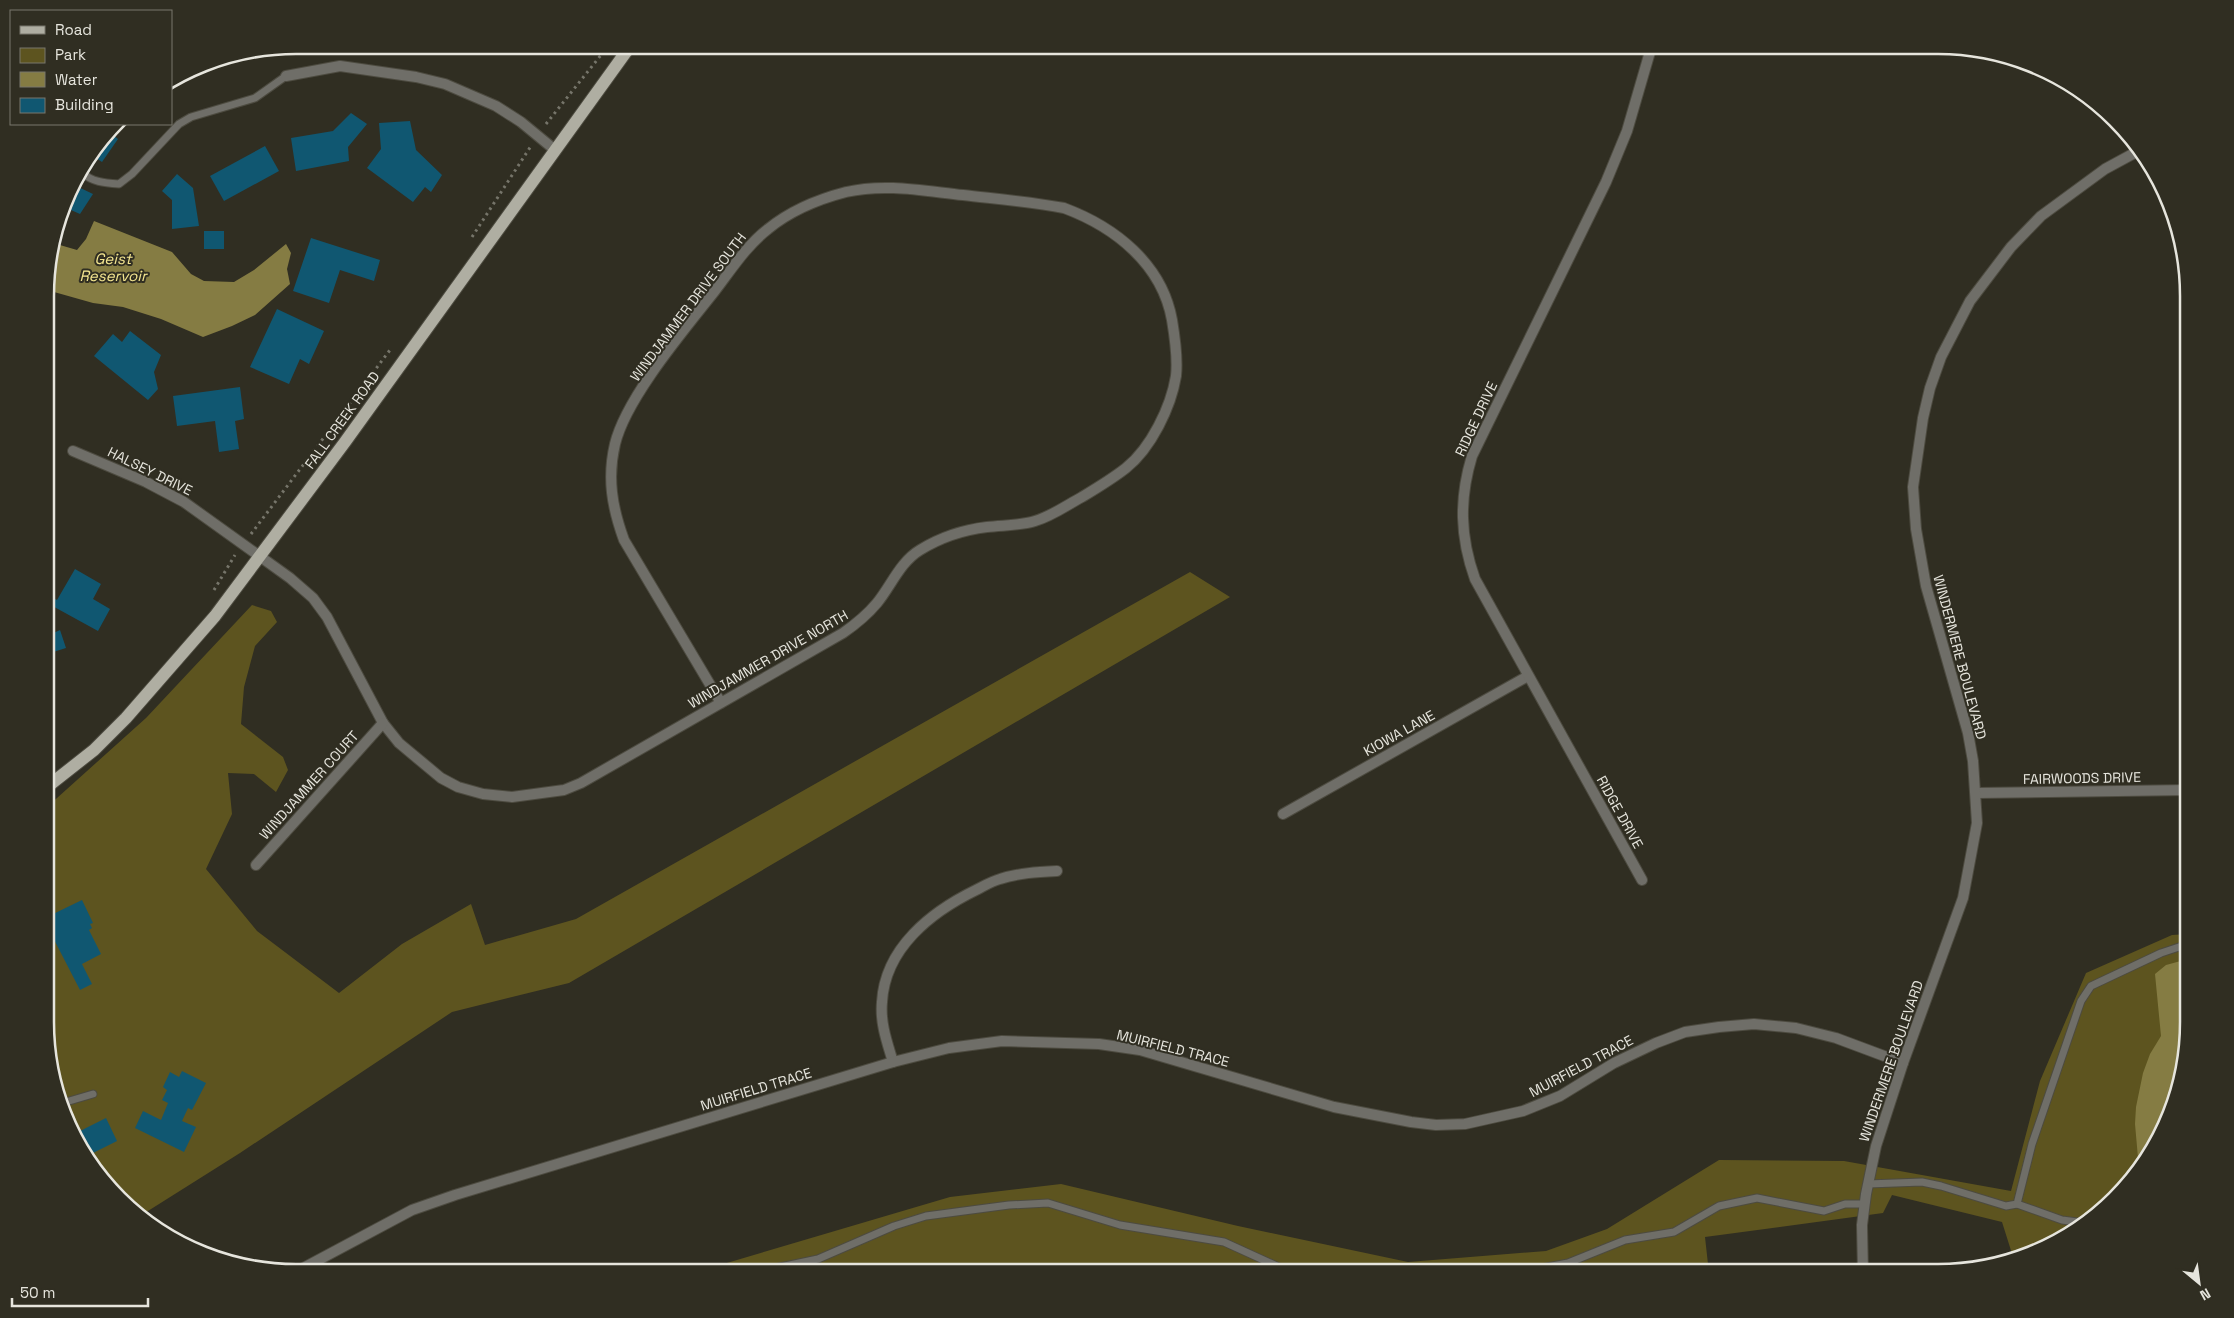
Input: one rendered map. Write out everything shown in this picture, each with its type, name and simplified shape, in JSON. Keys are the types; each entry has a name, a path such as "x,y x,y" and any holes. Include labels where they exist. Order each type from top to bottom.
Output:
{"main road":[{"name":"FALL CREEK ROAD","path":"54,782 94,750 126,718 215,616 346,442 624,54"}],"street":[{"name":"RIDGE DRIVE","path":"1642,880 1475,579 1467,558 1462,514 1466,474 1472,456 1606,182 1627,131 1649,54"},
{"path":"286,76 340,66 416,77 444,84 496,106 538,135 555,150"},
{"name":"WINDERMERE BOULEVARD","path":"1863,1264 1862,1226 1864,1204 1876,1146 1903,1064 1963,898 1977,823 1976,793 1968,733 1926,586 1916,529 1914,487 1923,418 1930,388 1942,357 1962,317 1991,272 2011,247 2041,216 2105,169 2134,153"},
{"name":"WINDJAMMER DRIVE SOUTH","path":"721,703 624,540 616,518 610,487 615,442 628,412 682,334 744,252 767,230 788,215 812,203 845,192 872,187 904,188 1042,204 1064,208 1087,216"},
{"name":"WINDJAMMER DRIVE NORTH","path":"260,556 313,598 328,617 383,722 399,743 441,778 458,787 483,794 512,797 564,790 581,783 843,633 863,619 878,602 898,572 916,552 939,539 961,531 1020,525 1050,515 1102,485 1127,467 1148,445 1164,415 1176,376 1176,344 1170,309 1156,278 1137,253 1116,234 1087,216"},
{"name":"HALSEY DRIVE","path":"74,451 141,480 184,502 260,556"},
{"name":"KIOWA LANE","path":"1283,814 1528,676"},
{"name":"WINDJAMMER COURT","path":"256,865 383,722"},
{"name":"FAIRWOODS DRIVE","path":"1976,793 2180,790"},
{"path":"893,1062 882,1023 882,1000 890,971 904,944 926,920 962,897 998,879 1028,872 1056,871"},
{"name":"MUIRFIELD TRACE","path":"311,1264 412,1210 893,1062 949,1048 1002,1041 1099,1044 1140,1050 1334,1106 1411,1122 1436,1125 1465,1124 1523,1111 1560,1096 1614,1063 1656,1043 1685,1032 1719,1027 1754,1024 1796,1028 1836,1038 1903,1064"}],"lane":[{"path":"85,176 88,179 119,184 132,174 179,124 191,117 255,98 286,76"},
{"path":"2017,1204 2032,1144 2081,1001 2091,986 2161,953 2180,947"},
{"path":"68,1102 93,1094"},
{"path":"1868,1184 1922,1182 1942,1186 2006,1206 2017,1204 2062,1220 2075,1222"},
{"path":"1563,1264 1625,1240 1674,1232 1719,1206 1757,1198 1824,1211 1845,1204 1864,1204"},
{"path":"794,1264 818,1259 894,1226 926,1216 1009,1205 1048,1203 1120,1225 1224,1242 1272,1264"}],"path":[{"path":"471,238 538,135 602,54"},
{"path":"212,592 228,563 396,343"}],"green space":[{"path":"1190,572 1230,597 569,983 452,1012 240,1153 146,1212 104,1170 86,1143 72,1115 58,1069 54,1038 54,801 146,718 252,605 271,611 277,622 255,646 244,687 241,724 283,757 288,770 276,792 254,774 228,773 232,814 206,869 257,931 339,993 402,944 471,904 485,945 576,919"},
{"path":"2180,934 2180,1038 2172,1085 2162,1115 2148,1143 2120,1182 2086,1214 2059,1232 2031,1246 2012,1252 2002,1222 1892,1195 1883,1213 1705,1237 1708,1264 723,1264 950,1197 1061,1184 1238,1226 1408,1262 1546,1251 1607,1229 1719,1160 1844,1161 2011,1191 2040,1081 2086,973 2172,935"}],"water":[{"name":"Geist Reservoir","path":"94,221 172,252 191,274 204,281 234,282 254,270 286,244 291,253 287,269 290,284 255,315 203,337 161,319 123,307 93,303 54,292 59,245 77,250 86,239"},
{"path":"2180,961 2180,1038 2176,1069 2162,1115 2138,1158 2135,1124 2136,1107 2143,1073 2150,1054 2161,1036 2155,974 2166,965"}],"building":[{"path":"351,113 367,124 348,147 349,161 296,171 291,138 333,131"},
{"path":"410,121 416,150 442,175 431,192 425,187 413,202 367,168 381,149 379,123"},
{"path":"114,136 118,139 102,162 97,158"},
{"path":"265,146 279,171 224,201 210,176"},
{"path":"177,174 193,188 199,226 172,229 172,200 162,191"},
{"path":"80,188 93,194 80,214 70,210"},
{"path":"204,231 224,231 224,249 204,249"},
{"path":"311,238 380,260 374,281 340,270 329,303 293,291"},
{"path":"277,309 324,331 309,364 300,359 289,384 250,367"},
{"path":"130,331 161,355 154,372 158,389 148,400 94,356 113,334 122,342"},
{"path":"240,387 244,419 235,421 239,449 219,452 215,421 177,426 173,396"},
{"path":"75,569 101,584 93,599 110,609 98,631 54,607 54,598 57,600"},
{"path":"60,630 66,648 54,652 54,633"},
{"path":"82,900 93,923 90,924 92,928 89,930 101,954 82,964 92,984 80,990 54,940 54,914"},
{"path":"182,1071 206,1083 192,1110 188,1108 182,1121 196,1127 184,1152 135,1128 143,1111 161,1120 168,1103 162,1100 167,1090 163,1087 170,1072 179,1077"},
{"path":"106,1118 117,1141 93,1153 80,1131"}]}
